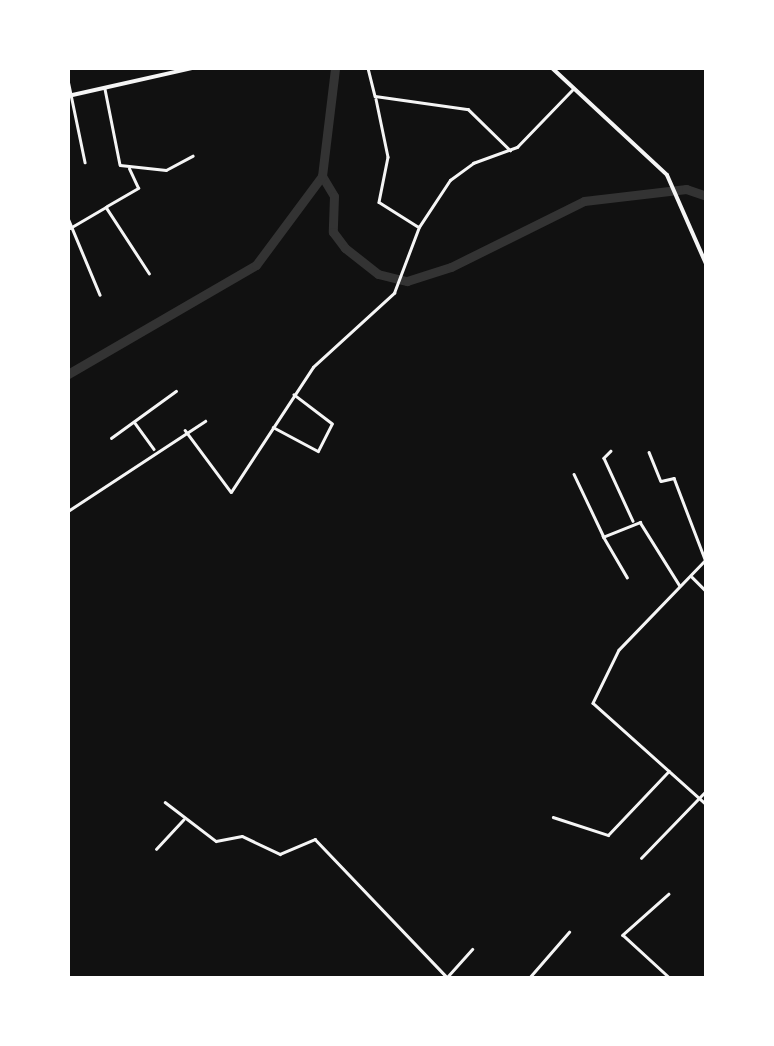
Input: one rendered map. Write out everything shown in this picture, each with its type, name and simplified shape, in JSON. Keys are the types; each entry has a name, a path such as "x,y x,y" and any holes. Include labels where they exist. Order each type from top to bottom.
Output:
{"street":[{"path":"70,96 192,68"},
{"path":"368,68 388,141 379,202 419,227"},
{"path":"552,68 670,180 706,264"},
{"path":"68,80 85,162"},
{"path":"105,88 117,161 166,170 192,156"},
{"path":"186,430 231,492 293,394 398,287 419,227 460,172 511,150 574,88"},
{"path":"375,96 468,109 511,150"},
{"path":"70,228 138,188 128,166"},
{"path":"106,207 149,273"},
{"path":"68,218 100,295"},
{"path":"111,438 176,391"},
{"path":"272,426 318,451 332,424 293,394"},
{"path":"68,512 205,420"},
{"path":"134,422 156,450"},
{"path":"610,451 604,459 634,523"},
{"path":"649,452 660,480 674,478 706,560 619,650 594,704 706,804"},
{"path":"574,474 627,578"},
{"path":"604,536 641,522 680,588"},
{"path":"691,576 706,590"},
{"path":"553,817 610,834 670,770"},
{"path":"641,858 706,791"},
{"path":"165,802 216,841 242,836 270,853 315,839 447,978 472,949"},
{"path":"156,849 184,819"},
{"path":"668,894 623,935 670,978"},
{"path":"530,978 569,932"}],"waterway":[{"path":"68,374 256,265 322,176 335,68"},
{"path":"322,176 334,196 333,232 345,248 378,274 407,281 451,267 584,201 686,189 706,196"}]}
